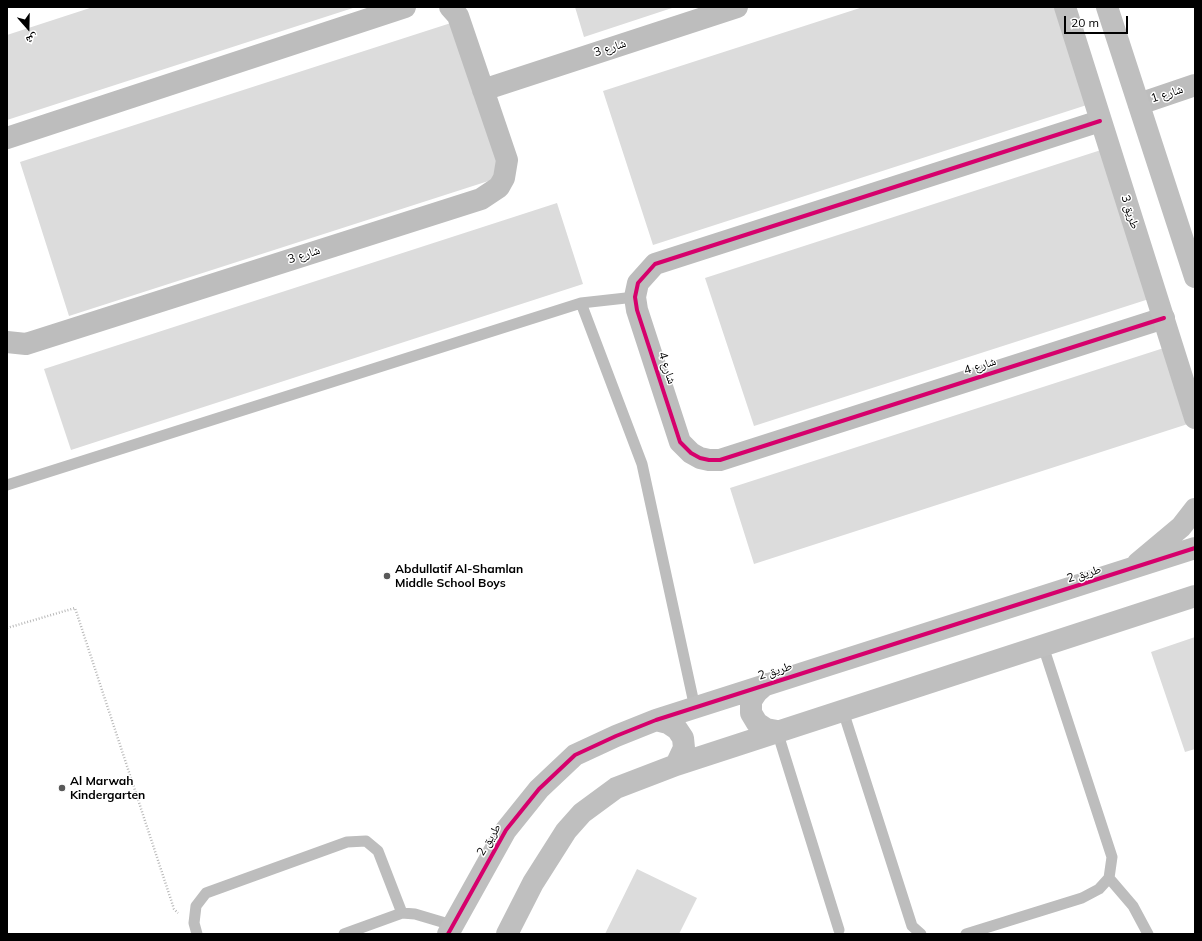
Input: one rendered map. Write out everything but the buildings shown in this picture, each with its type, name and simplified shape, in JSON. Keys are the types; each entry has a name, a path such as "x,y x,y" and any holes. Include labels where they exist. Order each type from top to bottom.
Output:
{"street":[{"path":"7,138 405,7"},
{"name":"شارع 3","path":"7,342 26,344 481,199 499,187 504,178 507,160 458,16 450,7"},
{"name":"شارع 3","path":"483,90 737,7"},
{"name":"طريق 3","path":"1065,7 1100,121 1164,318 1185,354 1195,418"},
{"path":"1107,7 1195,277"},
{"name":"شارع 1","path":"1139,104 1195,85"},
{"path":"635,297 638,283 655,264 1100,121"},
{"name":"شارع 4","path":"635,297 637,310 680,442 691,453 700,458 709,460 720,460 1164,318"},
{"path":"1129,571 1180,527 1195,509"},
{"name":"طريق 2","path":"450,929 506,830 539,789 575,756 616,736 656,720 766,684 1129,571 1195,548"},
{"path":"507,934 533,882 566,831 582,813 616,788 676,765 777,731 843,711 1195,596"},
{"path":"766,684 757,692 751,701 751,713 756,723 766,729 777,731"},
{"path":"656,720 668,723 677,730 683,738 684,748 676,765"}],"lane":[{"path":"7,485 581,303 635,297"},
{"path":"581,303 642,464 695,708"},
{"path":"966,934 1082,898 1100,889 1109,878 1112,857 1043,646"},
{"path":"843,711 912,926 921,934"},
{"path":"777,731 839,930"},
{"path":"195,929 196,906 206,892 347,842 366,841 378,851 402,913"},
{"path":"1109,878 1133,906 1148,934"},
{"path":"344,934 402,913 415,914 450,929"}],"path":[{"path":"7,628 75,608 174,909 195,929"}],"cycle path":[{"path":"1100,121 655,264 638,283 635,297 637,310 680,442 691,453 700,458 709,460 720,460 1164,318"},
{"path":"448,934 506,830 539,789 575,755 656,720 1195,548"}],"place":[{"name":"Abdullatif Al-Shamlan Middle School Boys","path":"387,576"},
{"name":"Al Marwah Kindergarten","path":"62,788"}]}
